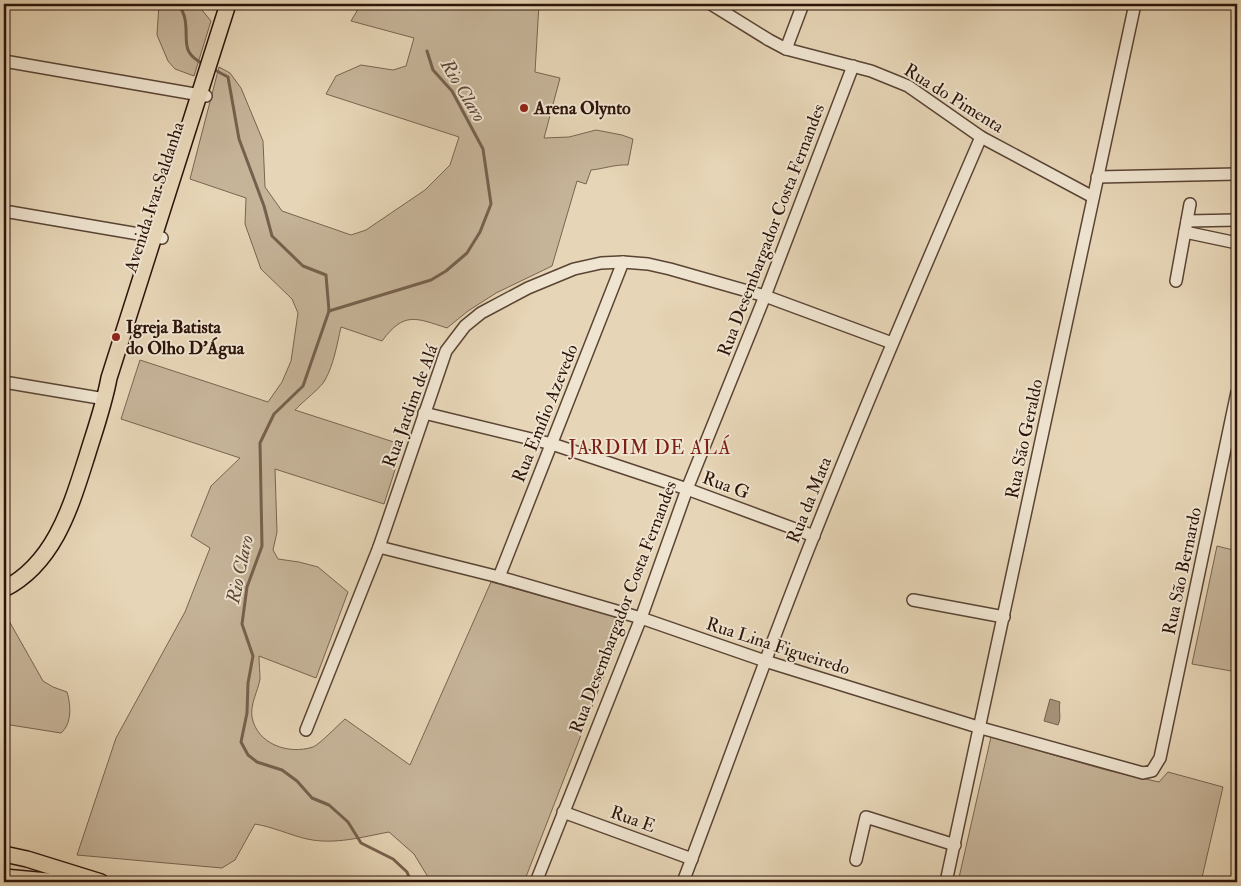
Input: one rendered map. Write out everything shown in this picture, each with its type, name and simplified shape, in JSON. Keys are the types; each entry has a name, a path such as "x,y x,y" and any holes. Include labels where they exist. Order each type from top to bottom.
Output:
{"main road":[{"name":"Avenida Ivar Saldanha","path":"4,589 38,563 55,538 70,507 105,399 115,378 215,54 228,4"},
{"name":"Avenida Ivar Saldanha","path":"215,54 236,4"},
{"path":"4,854 27,859 101,882"},
{"path":"4,877 59,882"}],"street":[{"name":"Rua do Pimenta","path":"711,4 769,40 786,48 853,66 908,86 981,137 1093,197"},
{"path":"786,48 803,4"},
{"name":"Rua São Geraldo","path":"946,882 949,844 981,728 1135,4"},
{"path":"4,61 204,88"},
{"name":"Rua Desembargador Costa Fernandes","path":"536,882 640,618 687,489 765,296 853,66"},
{"name":"Rua da Mata","path":"683,882 765,661 814,536 892,343 981,137"},
{"path":"1097,177 1237,174"},
{"path":"1176,281 1190,204"},
{"path":"4,211 158,237"},
{"path":"1186,227 1237,220"},
{"path":"1186,227 1237,243"},
{"name":"Rua Jardim de Alá","path":"306,730 379,547 446,351 465,326 481,314 553,276 601,263 623,262 648,264 670,269 765,296 892,343"},
{"name":"Rua Emílio Azevedo","path":"499,577 623,262"},
{"path":"4,382 105,399"},
{"name":"Rua São Bernardo","path":"1160,758 1237,392"},
{"name":"Rua G","path":"424,413 552,444 687,489 814,536"},
{"name":"Rua Lina Figueiredo","path":"379,547 499,577 640,618 765,661 981,728 1143,774 1152,771 1160,758"},
{"path":"913,600 1004,617"},
{"name":"Rua E","path":"563,812 692,858"},
{"path":"856,860 866,817 949,844"}],"shaded area":[{"path":"159,4 197,4 211,21 194,76 175,69 168,61 157,35"},
{"path":"361,4 539,4 535,72 560,78 544,138 569,137 596,130 633,139 628,165 591,170 586,184 577,181 552,266 496,293 468,311 447,328 419,320 404,321 390,331 382,341 341,327 333,361 325,380 295,410 403,445 384,504 275,469 277,532 273,550 278,559 318,567 348,592 316,678 259,656 260,679 252,712 255,726 260,734 275,745 284,748 303,749 316,745 345,719 410,765 491,582 626,619 524,882 431,882 414,854 389,832 348,840 317,841 255,824 235,860 222,868 77,855 116,738 185,612 210,548 191,536 211,486 240,458 121,419 140,360 268,402 282,382 291,361 298,313 292,299 261,269 245,224 246,198 190,179 219,67 230,73 241,88 263,141 265,187 282,211 351,235 366,230 425,190 450,165 459,137 326,94 336,76 361,65 393,70 406,66 414,38 351,21"},
{"path":"1217,546 1237,551 1237,672 1192,664"},
{"path":"4,612 43,681 67,692 70,714 67,725 61,733 4,724"},
{"path":"1050,699 1060,702 1058,725 1044,721"},
{"path":"991,737 1106,770 1159,782 1168,772 1223,787 1201,882 958,882"}],"waterway":[{"name":"Rio Claro","path":"179,4 185,19 188,51 205,65"},
{"name":"Rio Claro","path":"329,311 431,280 446,271 467,253 480,232 491,204 483,149 452,91 433,70 427,51"},
{"name":"Rio Claro","path":"213,69 228,77 239,139 264,206 272,236 303,266 326,275 329,311 303,386 274,414 260,443 262,546 247,587 242,624 253,656 248,683 247,713 241,742 248,755 257,762 282,770 297,781 312,798 329,805 348,822 361,843 393,859 407,872 411,882"}],"place":[{"name":"Arena Olynto","path":"524,108"},
{"name":"Igreja Batista do Olho D'Água","path":"116,337"}],"district":[{"name":"JARDIM DE ALÁ","path":"650,447"}]}
